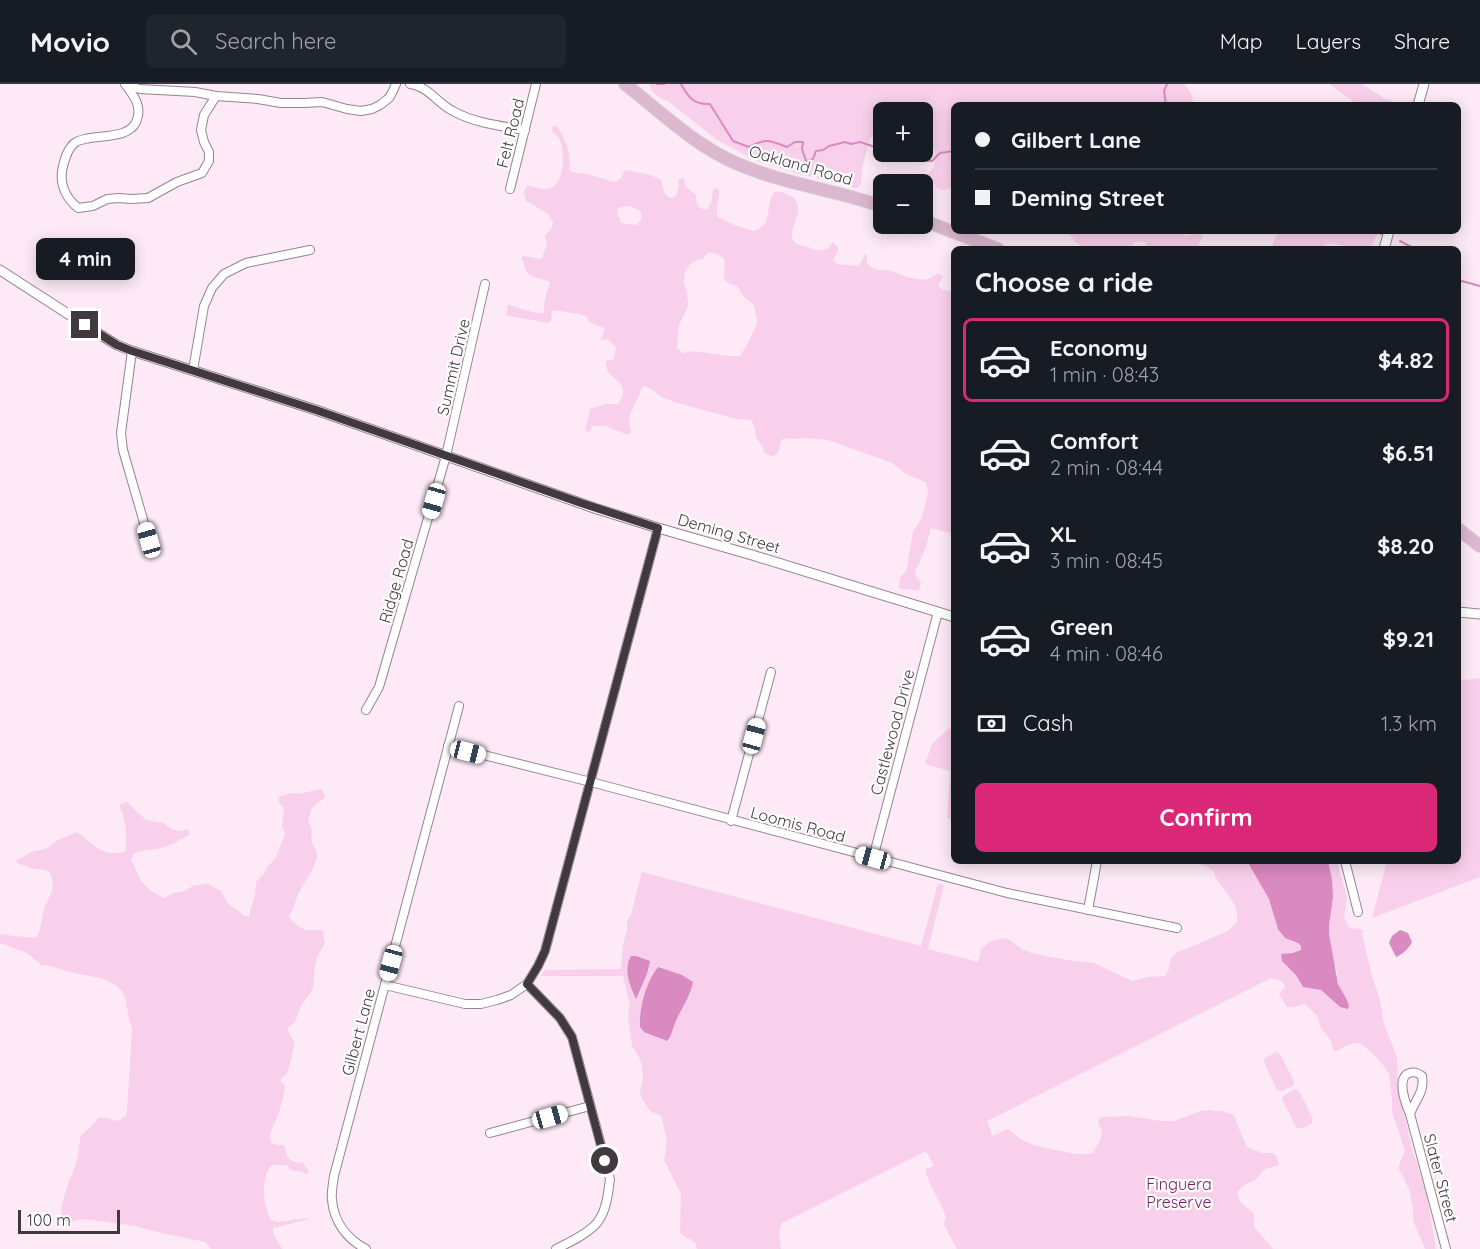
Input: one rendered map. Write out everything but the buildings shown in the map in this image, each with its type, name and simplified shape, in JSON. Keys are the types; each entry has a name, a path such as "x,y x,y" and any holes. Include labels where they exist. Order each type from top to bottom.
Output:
{"main road":[{"name":"Oakland Road","path":"625,84 708,148 736,164 769,176 873,204"},
{"path":"933,224 951,231"},
{"path":"959,234 990,246"},
{"path":"1461,531 1480,546"}],"street":[{"path":"125,84 136,98 139,109 133,129 124,134 93,137 76,142 68,152 62,176 63,186 67,196 78,208 93,206 107,199 148,198 177,182 202,173 208,161 209,152 201,130 204,115 216,96"},
{"path":"125,84 140,89 195,92 280,103 322,102 361,111 380,105 389,98 396,84"},
{"path":"410,84 423,88 451,110 465,117 525,130"},
{"name":"Felt Road","path":"510,189 536,84"},
{"path":"1419,102 1424,84"},
{"path":"193,370 204,306 212,288 224,274 246,263 310,250"},
{"name":"Deming Street","path":"0,270 99,334 132,351 316,410 594,508 951,616"},
{"name":"Summit Drive","path":"446,456 485,284"},
{"path":"132,351 121,433 123,450 149,540"},
{"name":"Ridge Road","path":"366,710 379,687 446,456"},
{"path":"385,986 465,1004 481,1004 511,995 527,984 538,966 545,951 658,528"},
{"name":"Castlewood Drive","path":"873,858 938,612"},
{"path":"1461,612 1480,614"},
{"path":"732,821 771,672"},
{"name":"Gilbert Lane","path":"366,1249 349,1237 336,1220 332,1199 334,1176 459,706"},
{"name":"Loomis Road","path":"448,746 1007,893 1177,928"},
{"path":"1088,910 1096,864"},
{"path":"1346,864 1358,912"},
{"path":"527,984 560,1018 572,1037 610,1179 607,1200 599,1221 581,1236 556,1249"},
{"name":"Slater Street","path":"1410,1114 1422,1088 1422,1076 1417,1072 1406,1075 1402,1083 1406,1105 1446,1249"},
{"path":"490,1134 590,1106"}],"green space":[{"path":"649,84 1185,84 1193,102 951,102 951,188 944,190 933,183 933,174 928,174 934,166 933,102 873,102 873,136 870,138 861,184 858,188 854,188 757,161 717,140 668,101 656,95"},
{"path":"1330,84 1362,84 1385,99 1395,102 1353,102"},
{"path":"553,126 556,126 565,141 570,157 569,169 572,172 614,182 620,179 625,170 651,175 662,181 664,191 670,197 676,196 679,187 678,179 684,178 686,186 696,195 698,205 706,210 716,188 719,190 718,217 754,231 762,227 766,221 774,192 781,192 795,198 798,206 792,232 793,241 797,244 821,250 827,249 831,243 834,243 838,250 833,260 837,264 858,266 865,254 867,263 876,269 891,271 910,278 926,279 938,273 943,276 938,286 951,291 951,533 931,528 915,572 921,582 919,591 899,587 900,577 906,572 913,532 922,517 928,494 927,487 925,482 906,474 892,463 828,440 806,438 784,438 777,454 768,455 756,438 751,420 737,419 674,402 645,386 641,389 631,412 629,420 631,431 628,435 605,426 592,426 590,432 585,431 590,409 606,404 618,404 622,396 621,385 607,368 606,361 614,359 616,348 608,339 600,340 604,328 589,322 585,316 564,312 552,311 552,319 548,323 506,314 508,305 534,312 543,313 544,311 544,301 550,282 529,274 521,258 523,256 542,258 547,244 545,236 553,222 548,214 526,201 524,192 527,185 546,189 553,187 557,182 563,159 559,138 552,131","holes":["629,206 639,210 641,220 636,225 621,222 619,208","709,252 724,259 724,279 737,286 744,297 754,305 757,324 740,356 694,351 683,353 677,348 679,325 688,306 684,283 685,273 690,264 703,259"]},
{"path":"1068,234 1183,234 1185,236 1200,234 1203,236 1198,246 1147,246 1145,242 1136,241 1132,246 1082,246 1076,243"},
{"path":"1277,234 1377,234 1371,246 1325,244 1325,246 1272,246"},
{"path":"1480,678 1480,877 1372,918 1386,864 1461,864 1461,681"},
{"path":"949,728 951,729 951,819 947,818 950,771 925,764 932,744"},
{"path":"320,789 325,797 312,808 308,819 312,830 311,841 317,852 317,858 289,916 303,929 323,931 325,943 317,957 313,989 301,1006 295,1022 287,1029 293,1040 294,1048 287,1073 280,1080 285,1086 284,1093 270,1136 271,1143 284,1145 290,1160 303,1163 309,1172 306,1174 293,1171 286,1165 272,1165 264,1184 266,1208 271,1220 278,1222 309,1219 273,1228 273,1233 282,1249 211,1249 205,1242 136,1226 83,1219 63,1222 63,1201 76,1163 81,1135 98,1118 118,1121 126,1116 132,1029 126,1000 122,991 114,984 101,978 41,965 27,953 0,943 0,934 33,938 37,936 53,888 49,871 30,868 16,861 31,852 46,849 58,840 77,832 103,851 124,852 126,828 119,806 127,802 146,820 163,823 174,830 187,829 189,831 189,835 170,845 133,854 131,861 145,886 164,898 185,891 194,885 208,884 221,891 228,904 243,916 249,916 256,882 276,857 285,835 282,825 284,808 278,798 292,793 299,794"},
{"name":"Finguera Preserve","path":"1200,864 1338,864 1347,897 1344,917 1352,929 1366,930 1362,932 1363,938 1380,1000 1384,1024 1397,1057 1399,1092 1413,1152 1426,1191 1436,1249 1425,1249 1413,1220 1409,1189 1399,1169 1405,1151 1392,1112 1389,1074 1370,1051 1360,1043 1347,1045 1337,1051 1333,1050 1331,1041 1321,1028 1317,1016 1305,1004 1287,1007 1279,994 1285,987 1284,984 1271,978 987,1121 993,1136 1007,1129 1034,1145 1083,1154 1093,1153 1100,1140 1102,1132 1099,1124 1100,1117 1128,1116 1174,1121 1201,1111 1221,1111 1232,1114 1247,1147 1262,1153 1273,1153 1277,1157 1279,1165 1265,1169 1255,1180 1237,1192 1241,1202 1254,1214 1254,1227 1273,1249 957,1249 943,1223 946,1219 942,1206 927,1175 926,1169 934,1166 926,1151 782,1223 779,1233 781,1249 697,1249 695,1242 680,1232 681,1194 664,1160 667,1141 661,1116 650,1111 641,1097 642,1065 632,1046 628,1017 630,1005 623,976 541,976 545,970 621,969 627,921 642,872 921,946 938,883 944,885 928,949 978,962 981,949 989,942 1002,938 1008,939 1031,953 1094,963 1132,981 1165,976 1171,958 1176,953 1228,931 1237,922 1235,907 1213,870","holes":["1336,965 1339,987 1347,1000 1349,1009 1321,990 1303,987 1296,975"]},
{"path":"1276,1052 1280,1054 1294,1081 1293,1086 1282,1091 1277,1090 1264,1062 1265,1058"},
{"path":"1295,1089 1299,1091 1313,1119 1312,1123 1301,1129 1296,1127 1282,1099 1284,1095"}],"shaded area":[{"path":"1249,864 1329,864 1333,897 1329,934 1338,984 1347,1000 1348,1009 1340,1007 1321,990 1303,987 1296,975 1282,961 1281,954 1301,950 1301,946 1285,938 1278,929 1269,899"},
{"path":"1400,930 1408,933 1412,942 1406,951 1396,957 1389,943 1392,936"},
{"path":"631,956 650,961 636,999 627,972"},
{"path":"658,967 682,975 693,982 688,998 667,1041 644,1032 640,1027 644,996"}],"waterway":[{"path":"657,84 664,84"},
{"path":"681,84 692,99 710,104 733,141 749,147 764,141 787,147 795,142 803,142 802,149 806,161 813,159 816,151 845,142 851,144 860,142 873,146"},
{"path":"1166,102 1164,91 1167,84"},
{"path":"933,160 940,153 951,151"},
{"path":"1400,241 1409,246"},
{"path":"1461,281 1480,286"}],"route":[{"path":"85,325 117,345 132,351 316,410 658,528 545,951 527,984 560,1018 572,1037 605,1161"}]}
